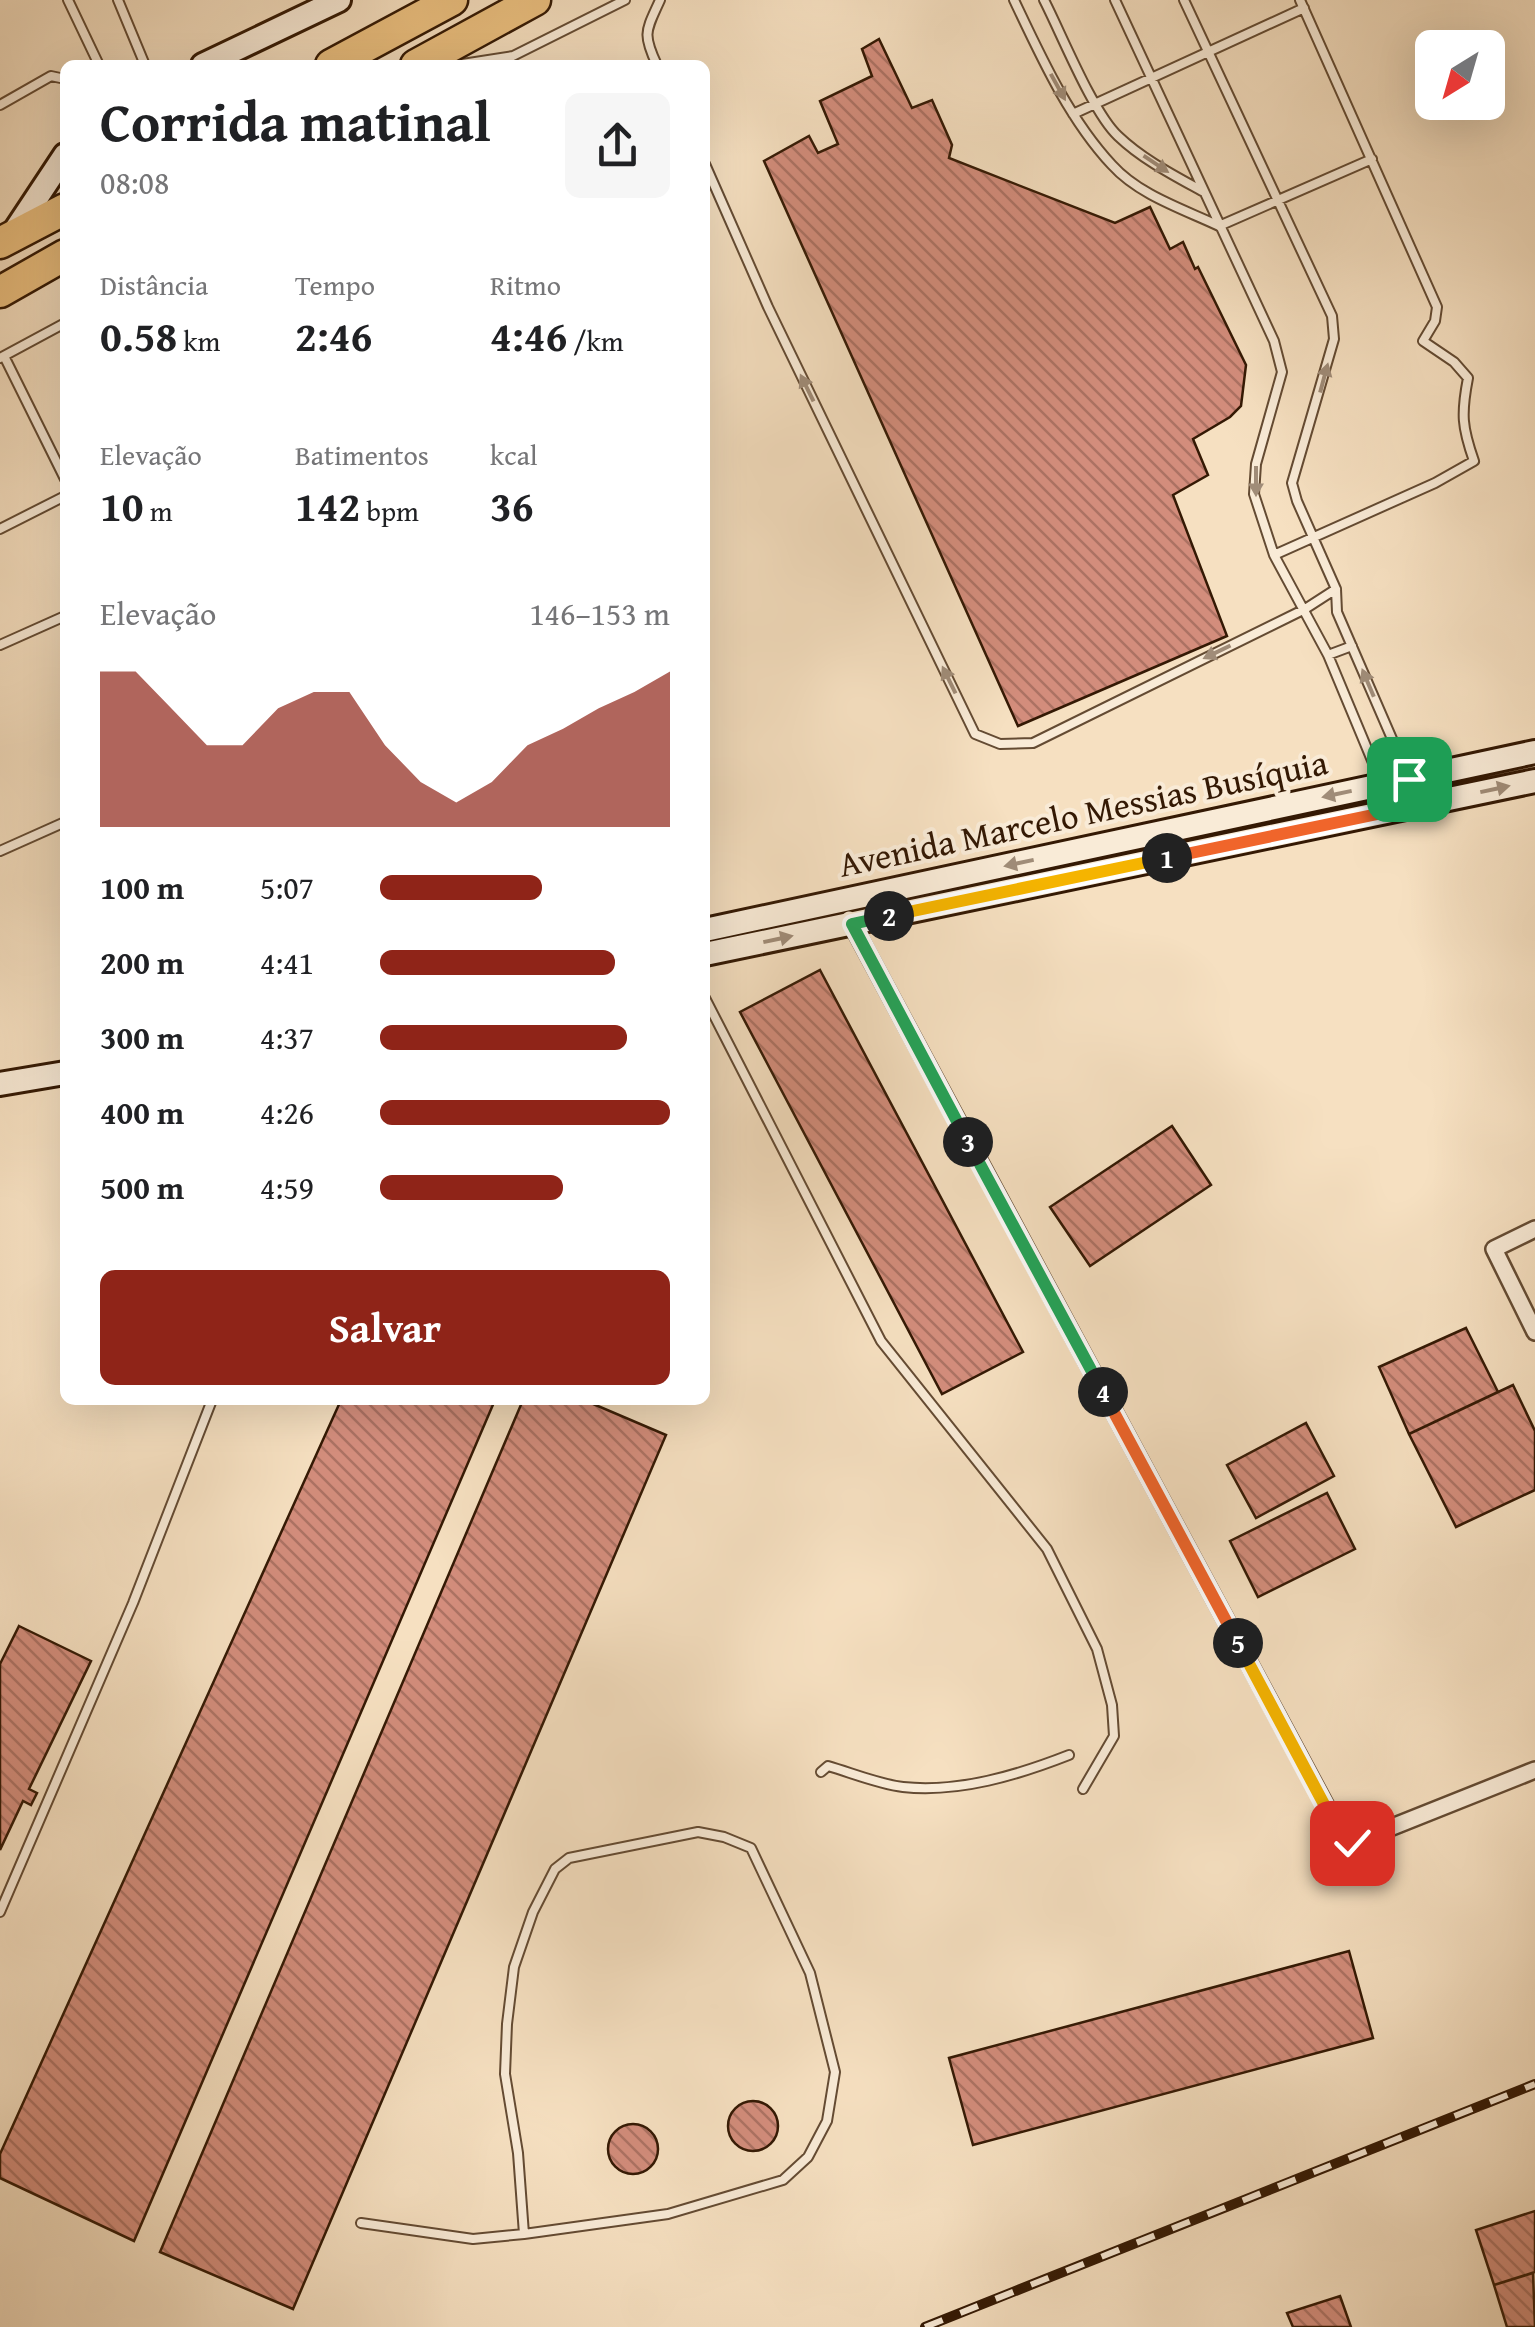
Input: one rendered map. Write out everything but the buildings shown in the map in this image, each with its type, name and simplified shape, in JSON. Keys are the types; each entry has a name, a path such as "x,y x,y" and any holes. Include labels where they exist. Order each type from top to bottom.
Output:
{"highway":[{"path":"340,60 452,0"},
{"path":"425,60 535,0"},
{"path":"5,241 60,212"},
{"path":"0,292 60,259"}],"street":[{"path":"213,60 339,0"},
{"path":"5,241 60,162"},
{"name":"Avenida Marcelo Messias Busíquia","path":"710,929 1535,752"},
{"name":"Avenida Marcelo Messias Busíquia","path":"710,953 1535,781"},
{"path":"840,902 1342,1838 1352,1843 1535,1770"},
{"path":"0,1084 60,1074"},
{"path":"1535,1229 1494,1249 1535,1332"}],"lane":[{"path":"68,0 97,60"},
{"path":"118,0 144,60"},
{"path":"487,60 512,56 625,0"},
{"path":"655,60 646,42 660,0"},
{"path":"1014,0 1073,114 1113,167 1144,190 1218,226 1372,159"},
{"path":"1044,0 1116,135 1157,166 1202,191"},
{"path":"1115,0 1274,341 1282,372 1256,464 1254,494 1274,555 1328,655 1392,811"},
{"path":"1184,0 1332,316 1334,339 1292,483 1336,589 1338,612 1420,805"},
{"path":"1073,114 1210,53 1302,4 1437,307 1435,321 1423,341 1464,370 1468,378 1463,429 1474,461 1435,483 1274,555"},
{"path":"0,105 51,76 60,77"},
{"path":"710,175 768,307 975,734 1000,744 1032,743 1305,609 1336,589"},
{"path":"60,326 2,357 60,469"},
{"path":"0,529 60,499"},
{"path":"0,645 60,618"},
{"path":"1328,655 1352,646"},
{"path":"0,851 60,824"},
{"path":"710,1008 882,1341 1047,1549 1097,1650 1112,1705 1114,1736 1083,1789"},
{"path":"0,1912 132,1603 210,1405"},
{"path":"821,1772 828,1766 902,1787 954,1786 1030,1770 1069,1755"},
{"path":"362,2223 473,2240 524,2234 668,2214 783,2180 808,2157 827,2121 835,2072 810,1973 751,1848 698,1832 569,1858 555,1869 533,1912 514,1967 506,2024 505,2074 518,2153 524,2234"}],"railway":[{"path":"925,2327 1535,2084"}],"route":[{"path":"1352,1843 1342,1838 852,924 1392,811 1383,784 1409,779"}]}
